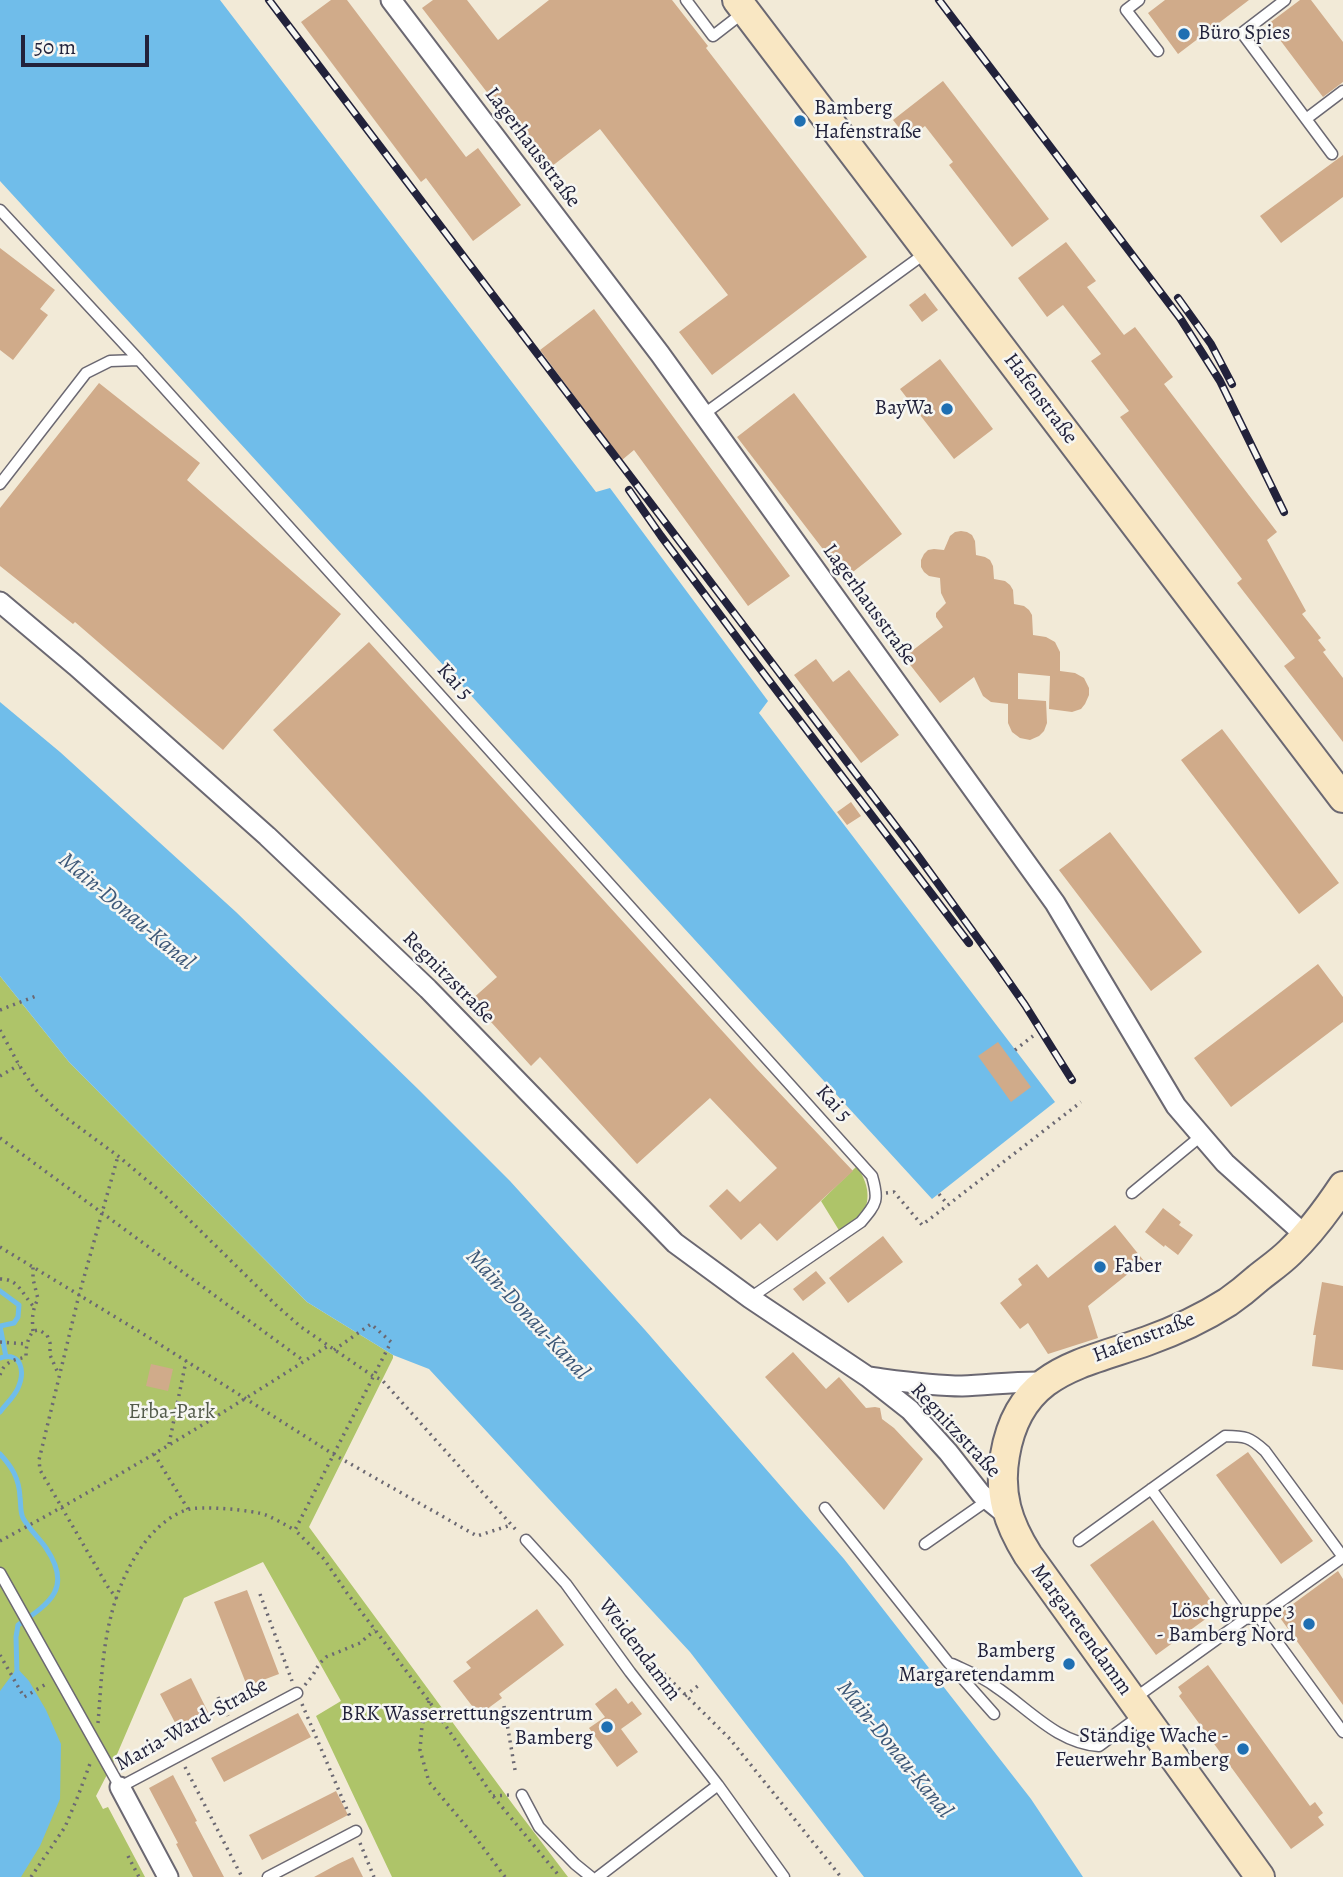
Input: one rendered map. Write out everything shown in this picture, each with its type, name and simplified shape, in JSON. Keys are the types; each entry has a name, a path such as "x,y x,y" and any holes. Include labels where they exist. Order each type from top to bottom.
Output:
{"street":[{"name":"Lagerhausstraße","path":"399,3 704,414 1055,903 1176,1106 1225,1163 1306,1236"},
{"name":"Hafenstraße","path":"741,6 1343,798"},
{"name":"Regnitzstraße","path":"0,602 202,776 297,864 428,989 675,1243 750,1298 869,1377 910,1410 981,1494 997,1507"},
{"name":"Hafenstraße","path":"997,1507 1003,1492 1003,1466 1008,1436 1015,1418 1045,1382 1079,1363 1148,1341 1229,1302 1306,1236 1343,1186"},
{"name":"Regnitzstraße","path":"869,1377 962,1386 1016,1381 1045,1382"},
{"name":"Margaretendamm","path":"997,1507 1028,1555 1260,1877"},
{"name":"Maria-Ward-Straße","path":"120,1787 168,1877"}],"lane":[{"path":"686,0 713,36 741,6"},
{"path":"1139,0 1126,10 1158,51"},
{"path":"1286,0 1242,33 1332,154"},
{"path":"1306,119 1343,91"},
{"name":"Kai 5","path":"0,210 139,360 872,1176 877,1194"},
{"path":"704,414 927,251"},
{"path":"0,484 86,373 110,361 139,360"},
{"path":"1132,1193 1200,1136"},
{"path":"750,1298 861,1222 873,1207 877,1194"},
{"path":"947,1661 994,1685 1068,1738 1099,1746 1137,1707 1245,1619 1259,1617 1343,1557 1265,1451 1243,1436 1225,1436 1079,1541"},
{"path":"1151,1489 1245,1619"},
{"path":"925,1544 997,1507"},
{"path":"825,1508 947,1661 995,1714"},
{"name":"Weidendamm","path":"526,1540 566,1584 784,1877"},
{"path":"0,1573 120,1787"},
{"path":"1259,1617 1343,1732"},
{"name":"Maria-Ward-Straße","path":"120,1787 297,1693"},
{"path":"598,1877 718,1785"},
{"path":"522,1795 539,1827 591,1877"},
{"path":"268,1877 356,1832"}],"path":[{"path":"1,1009 36,996"},
{"path":"0,1030 36,1089 61,1114 162,1193 301,1327 382,1380 526,1540"},
{"path":"1015,1050 1033,1036"},
{"path":"0,1076 19,1065"},
{"path":"877,1194 894,1192 922,1225 1081,1102"},
{"path":"0,1138 304,1362"},
{"path":"117,1599 61,1508 40,1470 39,1460 79,1294 118,1156"},
{"path":"939,1195 948,1205"},
{"path":"0,1247 333,1454 477,1536 511,1525"},
{"path":"0,1375 8,1362 26,1357 26,1344 33,1331 32,1318 38,1299 33,1266"},
{"path":"0,1279 11,1279 16,1283 34,1307"},
{"path":"295,1530 391,1342 371,1324 334,1350"},
{"path":"33,1331 42,1331 47,1335 50,1355 59,1376"},
{"path":"0,1342 26,1344"},
{"path":"0,1541 246,1399 328,1346"},
{"path":"169,1444 186,1361"},
{"path":"154,1453 188,1509"},
{"path":"31,1877 65,1828 97,1745 103,1660 111,1615 130,1566 149,1537 170,1518 188,1509 211,1508 264,1514 295,1530 324,1559 346,1594 429,1701 493,1796 559,1877"},
{"path":"260,1594 297,1693 374,1877"},
{"path":"607,1617 730,1739 841,1877"},
{"path":"297,1693 326,1657 360,1643 375,1630"},
{"path":"0,1655 24,1697 43,1686"},
{"path":"685,1696 699,1685"},
{"path":"218,1697 234,1727"},
{"path":"429,1701 422,1726 421,1750 429,1782 505,1877"},
{"path":"504,1706 515,1770"},
{"path":"185,1766 243,1877"},
{"path":"128,1856 139,1877"}],"green space":[{"name":"Erba-Park","path":"0,976 69,1062 307,1302 393,1355 309,1527 568,1877 392,1877 316,1716 341,1701 263,1562 184,1598 115,1759 96,1796 103,1809 108,1807 145,1877 0,1877"},
{"path":"857,1166 866,1185 866,1206 857,1221 840,1232 821,1201"}],"water":[{"path":"0,0 220,0 596,492 610,488 768,701 759,713 1055,1102 932,1199 0,181"},
{"name":"Main-Donau-Kanal","path":"0,702 60,752 236,912 510,1181 645,1330 844,1559 1031,1799 1083,1877 864,1877 690,1652 429,1369 393,1355 307,1302 69,1062 0,976"},
{"path":"17,1668 29,1681 46,1710 61,1744 60,1799 40,1846 21,1877 0,1877 0,1691"}],"building":[{"path":"331,0 347,0 466,157 478,148 521,205 473,241 426,178 421,182 301,22"},
{"path":"433,0 467,0 498,40 549,0 672,0 867,257 712,375 679,332 728,295 600,129 547,170 422,8"},
{"name":"Büro Spies","path":"1165,0 1249,0 1178,54 1148,13"},
{"path":"1300,0 1311,0 1343,42 1343,82 1323,97 1268,24"},
{"path":"943,81 1049,219 1012,247 949,165 953,162 925,126 908,139 893,120"},
{"path":"1343,155 1343,197 1281,243 1260,216"},
{"path":"1066,242 1096,281 1087,287 1124,335 1135,327 1173,377 1164,384 1277,532 1267,540 1306,611 1302,614 1321,638 1318,640 1326,650 1323,652 1343,678 1343,742 1284,666 1295,658 1237,583 1242,579 1120,417 1129,411 1091,361 1101,354 1063,305 1047,317 1018,278"},
{"path":"0,248 55,290 40,309 48,315 13,360 0,350"},
{"path":"925,293 938,310 922,322 909,305"},
{"path":"594,309 790,576 748,606 634,450 622,460 540,350"},
{"name":"BayWa","path":"940,359 993,429 954,459 900,389"},
{"path":"99,383 200,463 187,480 341,614 223,750 75,622 73,624 0,566 0,508"},
{"path":"794,393 902,534 845,578 737,437"},
{"path":"961,531 972,535 976,555 990,560 994,579 1010,585 1014,604 1029,610 1032,615 1033,635 1055,642 1060,652 1060,671 1075,673 1084,678 1089,688 1089,695 1081,709 1072,712 1049,709 1050,676 1018,673 1018,699 1046,701 1047,723 1044,731 1030,740 1020,738 1012,732 1008,723 1008,704 991,702 983,696 974,677 940,703 904,657 943,627 936,617 936,613 946,603 941,593 940,578 924,572 921,560 928,550 944,550 950,536"},
{"path":"369,642 755,1067 853,1171 777,1241 760,1223 741,1240 709,1206 727,1189 740,1202 777,1168 710,1098 637,1164 540,1057 531,1066 471,1000 497,977 273,730"},
{"path":"816,659 833,682 849,670 899,735 861,763 794,675"},
{"path":"1222,729 1339,883 1299,914 1181,760"},
{"path":"851,802 861,816 847,825 837,812"},
{"path":"1110,832 1202,952 1151,991 1059,870"},
{"path":"1318,964 1343,997 1343,1022 1231,1107 1194,1058"},
{"path":"998,1042 1031,1087 1011,1102 978,1056"},
{"path":"1163,1208 1193,1235 1178,1255 1145,1232"},
{"path":"1115,1225 1144,1261 1088,1306 1098,1338 1048,1354 1028,1323 1020,1329 1000,1303 1022,1285 1018,1279 1037,1264 1048,1278"},
{"path":"883,1236 903,1262 848,1303 829,1278"},
{"path":"816,1271 826,1283 803,1301 793,1289"},
{"path":"1322,1282 1343,1286 1343,1370 1312,1366 1316,1335 1313,1335"},
{"path":"793,1352 826,1389 839,1377 866,1408 880,1408 882,1419 923,1459 884,1510 765,1377"},
{"path":"151,1364 173,1369 168,1391 146,1386"},
{"path":"1248,1452 1313,1541 1281,1564 1216,1475"},
{"path":"1153,1520 1218,1610 1156,1655 1090,1565"},
{"path":"1338,1571 1343,1579 1343,1705 1278,1615"},
{"path":"247,1590 279,1674 247,1686 214,1602"},
{"path":"537,1609 564,1645 499,1694 502,1698 479,1715 453,1681 471,1668 466,1662"},
{"name":"Ständige Wache - Feuerwehr Bamberg","path":"1208,1665 1310,1806 1315,1802 1323,1813 1318,1817 1324,1825 1291,1849 1179,1696 1182,1693 1178,1687"},
{"path":"191,1678 211,1718 181,1734 160,1694"},
{"name":"BRK Wasserrettungszentrum Bamberg","path":"616,1688 628,1704 632,1701 642,1714 621,1729 638,1752 617,1767 589,1728 605,1717 595,1704"},
{"path":"298,1713 311,1737 224,1782 211,1758"},
{"path":"173,1775 224,1877 193,1877 176,1844 178,1843 149,1788"},
{"path":"336,1791 348,1815 262,1860 249,1835"},
{"path":"353,1857 363,1877 314,1877 338,1864"}],"waterway":[{"path":"0,1291 19,1305 18,1317 14,1323 0,1326"},
{"path":"0,1326 6,1357"},
{"path":"0,1358 13,1357 20,1364 21,1370 16,1391 0,1412"},
{"path":"0,1454 16,1478 23,1518 46,1548 58,1574 54,1593 48,1602 18,1625 17,1674"}],"railway":[{"path":"269,0 913,849 1025,1005 1072,1080"},
{"path":"939,0 1180,318 1220,381 1284,512"},
{"path":"1178,298 1211,344 1232,384"},
{"path":"629,490 758,666 969,943"}],"place":[{"name":"Büro Spies","path":"1184,34"},
{"name":"Bamberg Hafenstraße","path":"800,121"},
{"name":"BayWa","path":"947,409"},
{"name":"Faber","path":"1100,1267"},
{"name":"Löschgruppe 3 - Bamberg Nord","path":"1309,1624"},
{"name":"Bamberg Margaretendamm","path":"1069,1664"},
{"name":"BRK Wasserrettungszentrum Bamberg","path":"607,1727"},
{"name":"Ständige Wache - Feuerwehr Bamberg","path":"1243,1749"}]}
